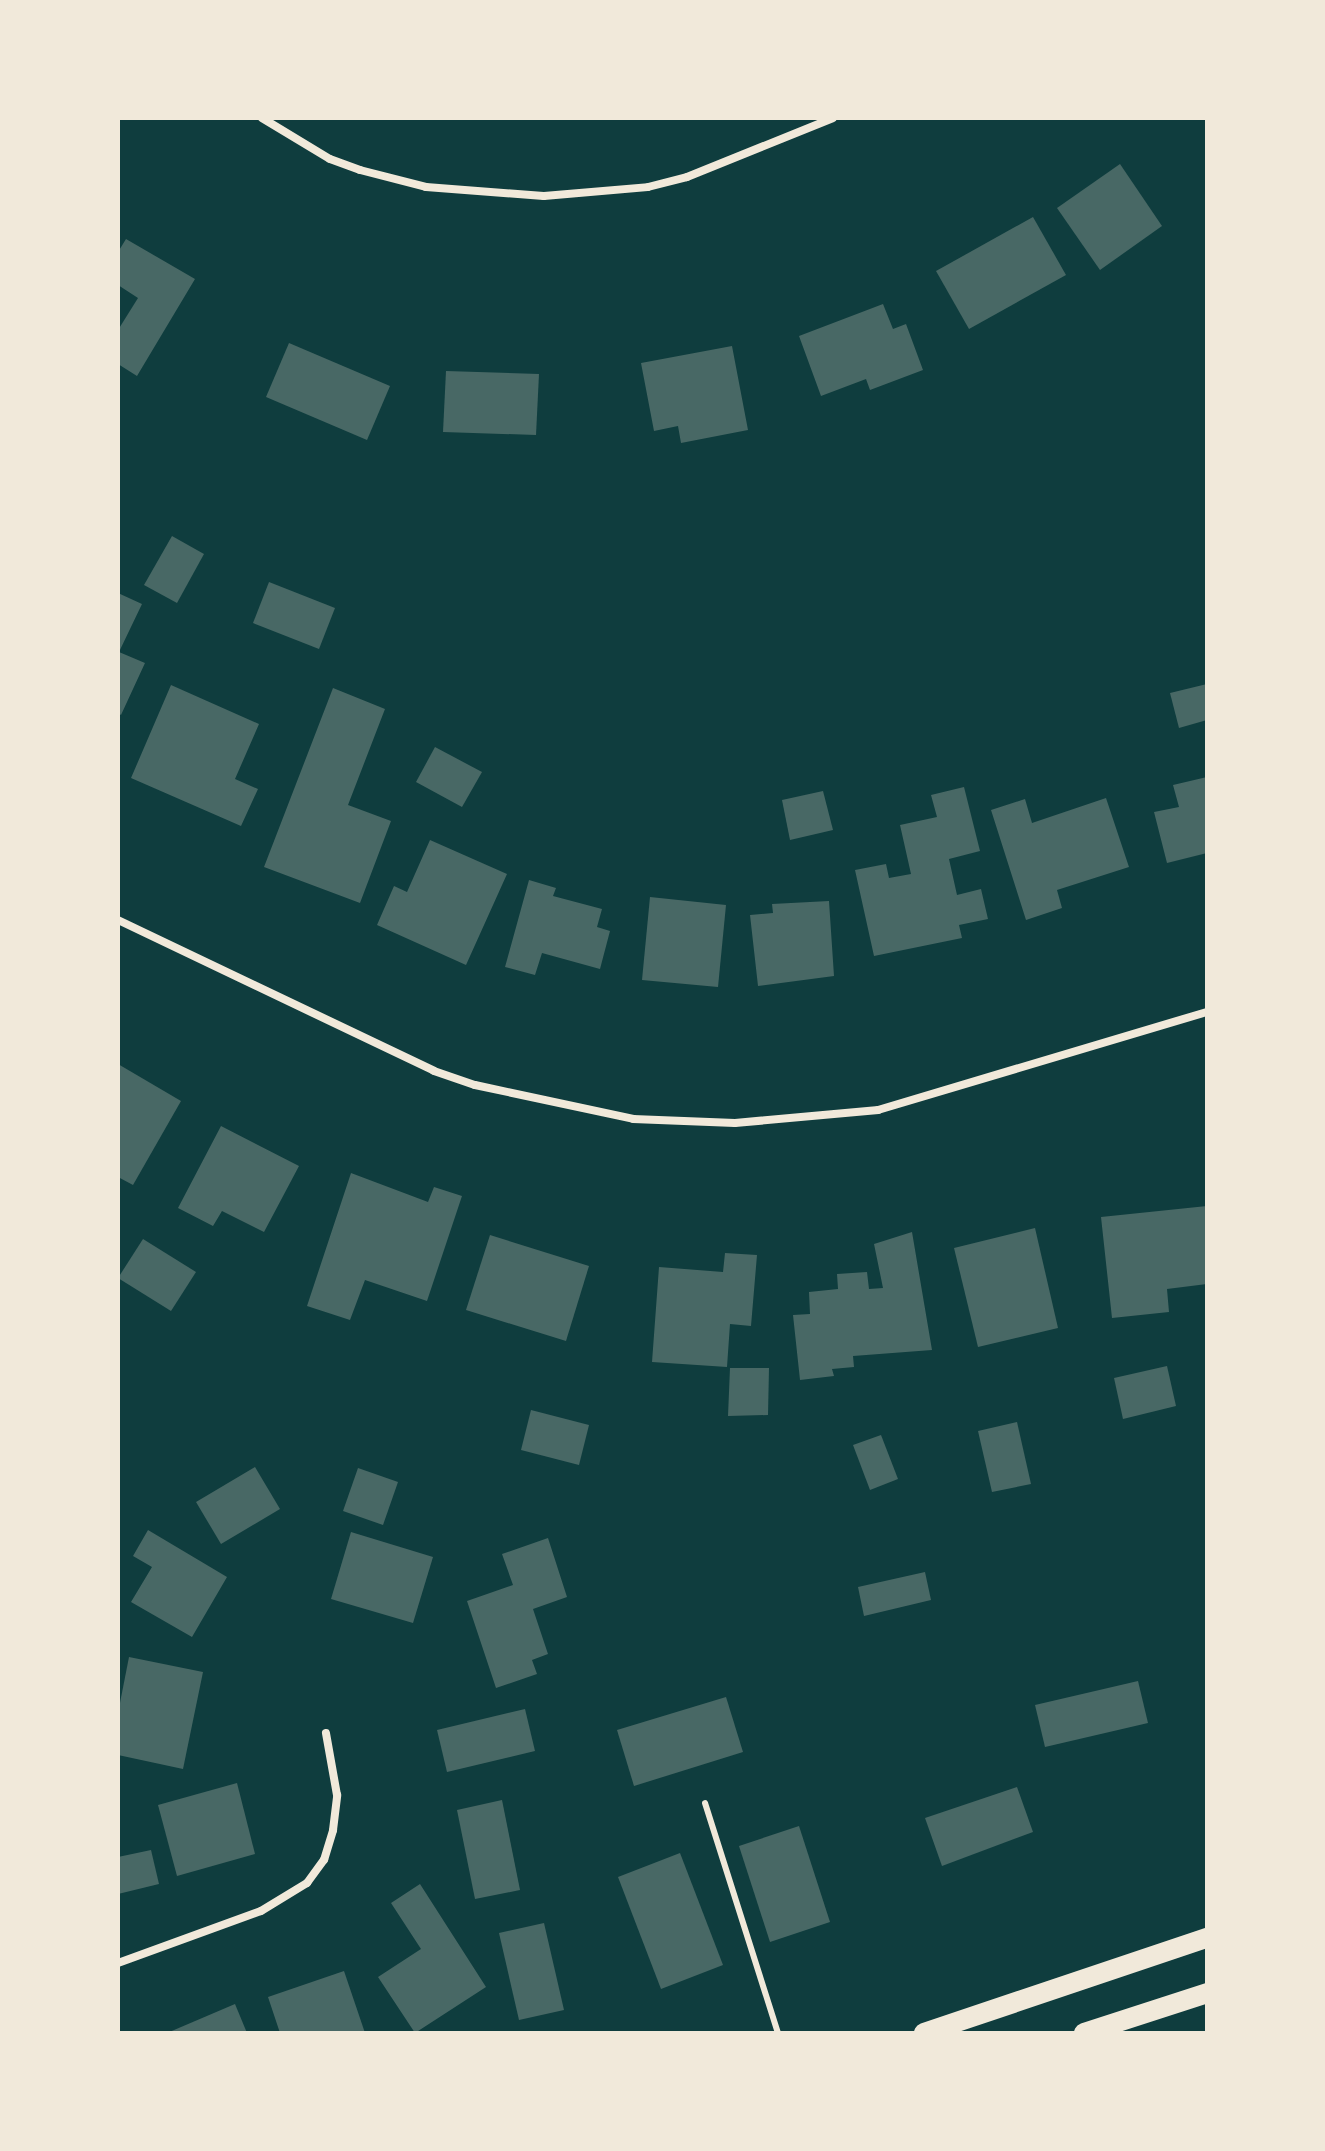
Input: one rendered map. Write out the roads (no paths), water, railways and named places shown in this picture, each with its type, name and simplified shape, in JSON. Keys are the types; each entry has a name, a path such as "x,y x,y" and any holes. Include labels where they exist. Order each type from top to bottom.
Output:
{"main road":[{"path":"924,2033 1207,1938"},
{"path":"1084,2033 1207,1993"}],"street":[{"path":"262,118 330,159 360,170 426,187 544,196 648,187 687,177 833,118"},
{"path":"118,920 434,1071 475,1085 633,1119 735,1123 878,1110 1207,1012"},
{"path":"118,1963 261,1911 307,1883 324,1860 333,1830 337,1795 326,1733"}],"lane":[{"path":"705,1803 778,2033"}]}
